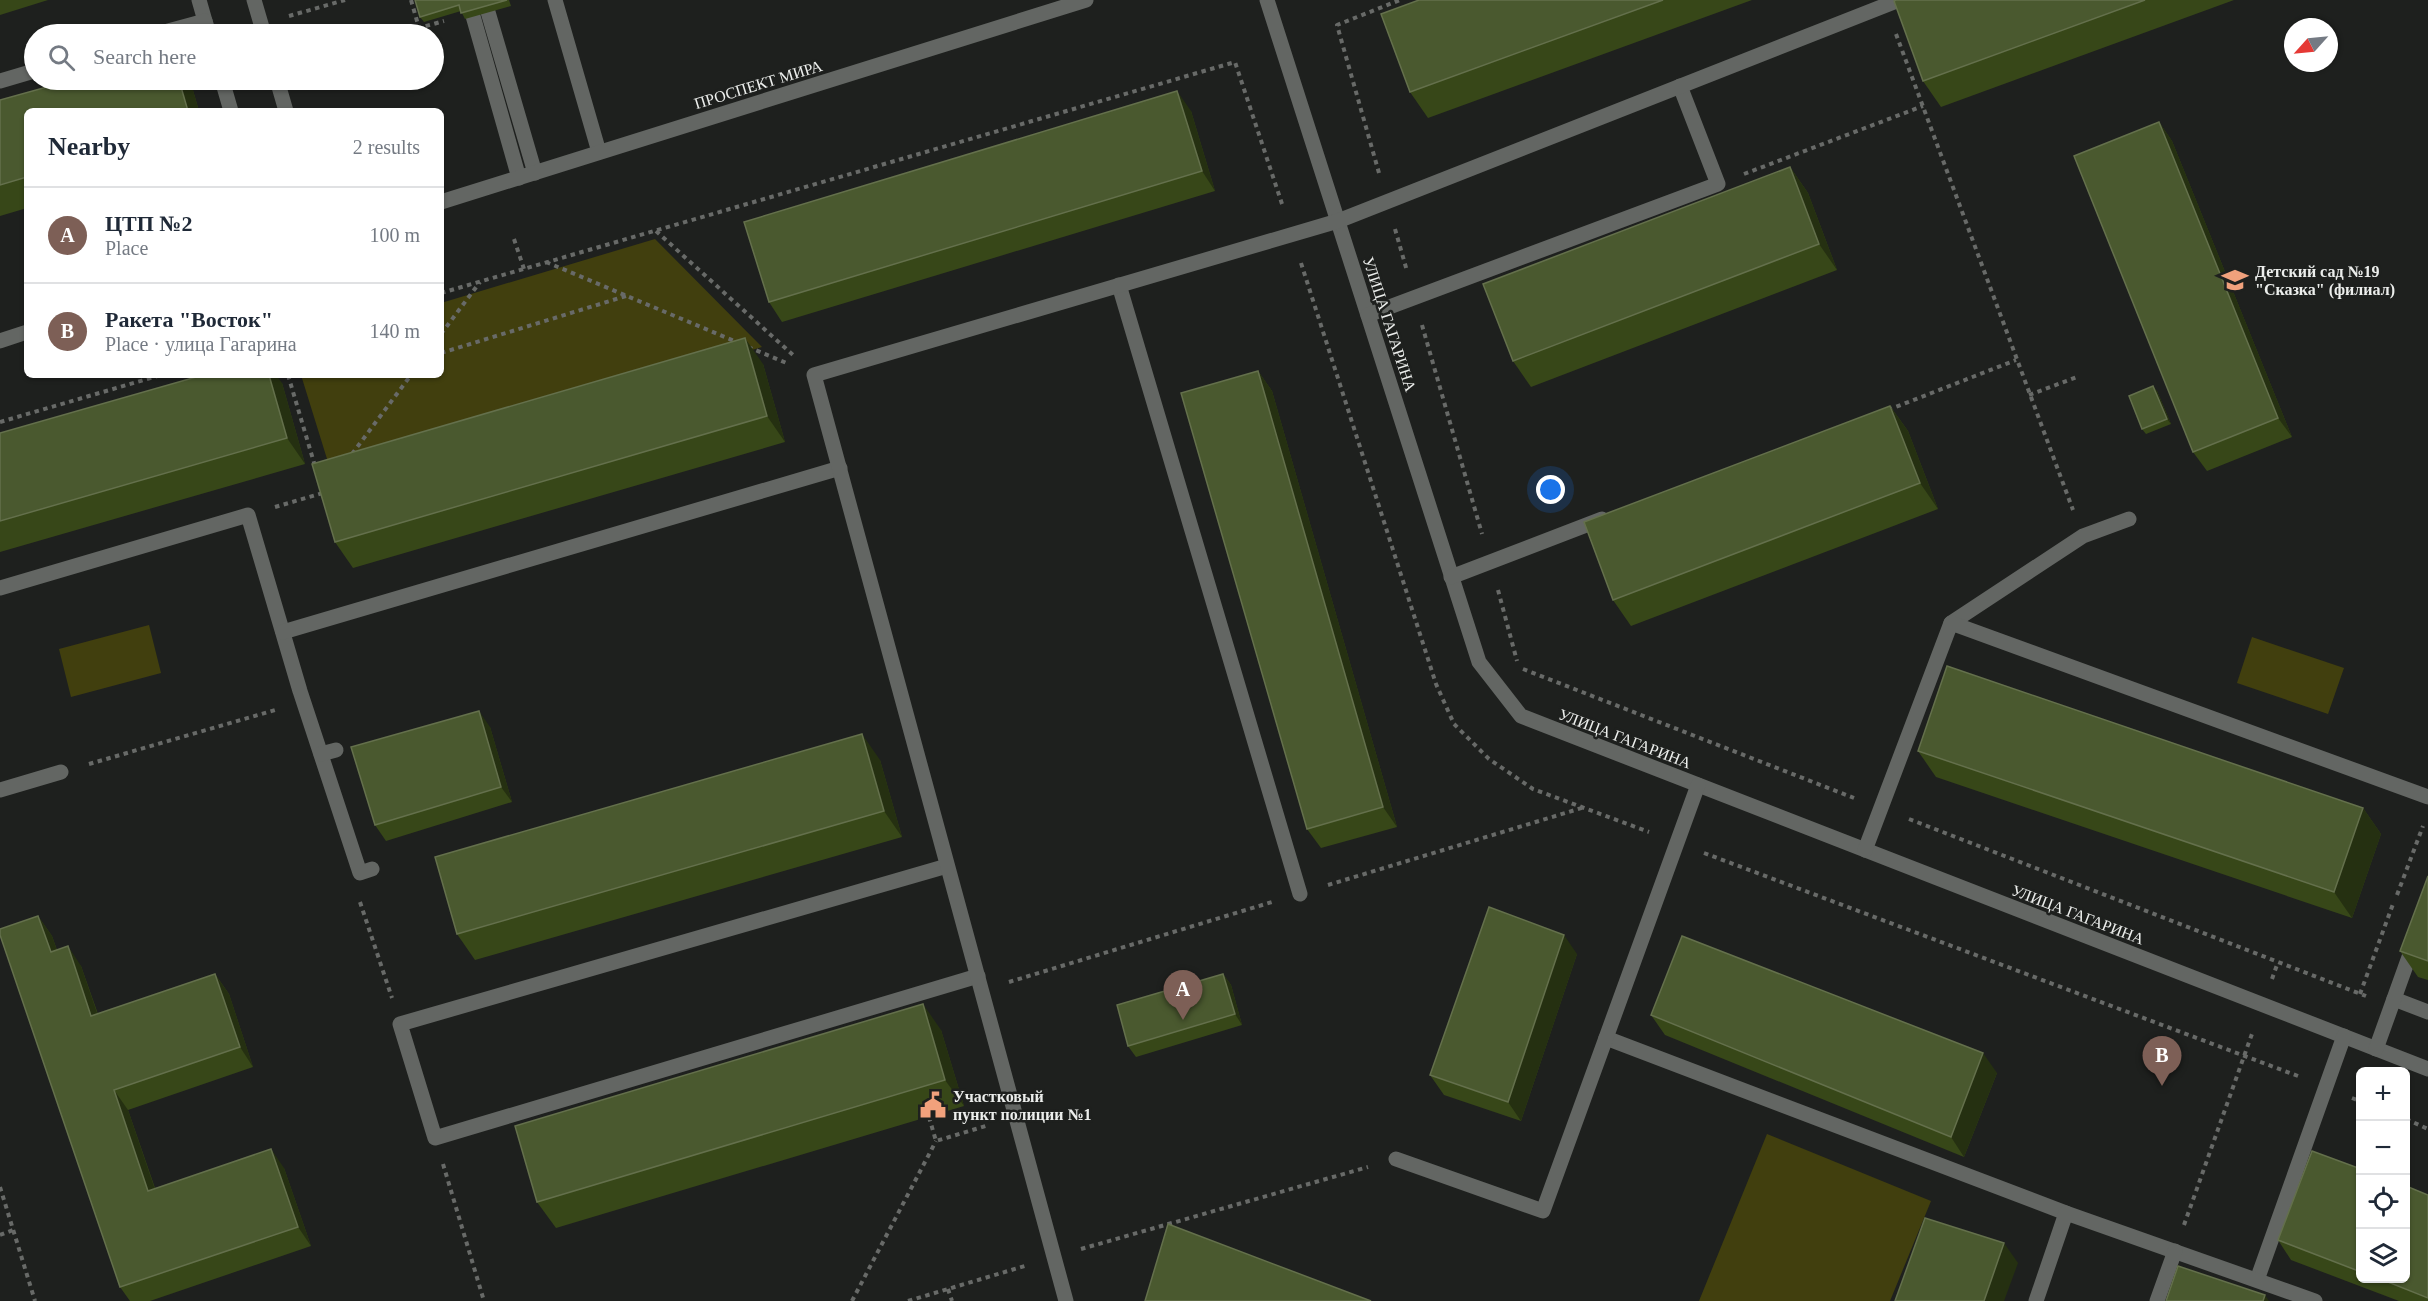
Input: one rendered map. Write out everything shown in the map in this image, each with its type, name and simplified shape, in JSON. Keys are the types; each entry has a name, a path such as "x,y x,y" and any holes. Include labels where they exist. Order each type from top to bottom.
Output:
{"street":[{"path":"199,0 206,24"},
{"path":"254,0 261,24"},
{"path":"555,0 598,152"},
{"name":"ПРОСПЕКТ МИРА","path":"444,201 1086,0"},
{"name":"УЛИЦА ГАГАРИНА","path":"1267,0 1479,662 1521,716 2428,1069"},
{"path":"1066,1301 814,375 1338,221 1892,2"},
{"path":"519,178 481,14 535,173"},
{"path":"0,81 24,74"},
{"path":"1368,315 1718,184 1680,86"},
{"path":"225,90 230,108"},
{"path":"280,90 285,108"},
{"path":"1119,285 1300,894"},
{"path":"0,341 24,333"},
{"path":"283,632 840,468"},
{"path":"1451,577 1620,512"},
{"path":"0,588 248,514 283,632 329,752 360,873 372,869"},
{"path":"1865,850 1951,623 2083,536 2128,519"},
{"path":"1951,623 2428,797"},
{"path":"0,790 61,772"},
{"path":"1396,1159 1543,1211 1698,785"},
{"path":"948,866 400,1024 435,1138 978,976"},
{"path":"2376,1049 2428,904"},
{"path":"2392,1003 2428,1012"},
{"path":"2257,1280 2344,1036"},
{"path":"1606,1038 2066,1213 2315,1301"},
{"path":"2036,1301 2066,1213"},
{"path":"2157,1301 2175,1251"}],"path":[{"path":"279,19 345,0"},
{"path":"1400,0 1337,25 1519,667 2278,963 2392,1003"},
{"path":"1892,2 1923,106 2083,536"},
{"path":"444,293 1235,62 1436,684 1454,723 1489,759 1533,789 1586,807 2356,1099"},
{"path":"1718,184 1923,106"},
{"path":"656,231 814,375"},
{"path":"514,239 524,269"},
{"path":"546,262 814,375"},
{"path":"444,330 480,282"},
{"path":"444,352 626,296"},
{"path":"1882,412 2016,360"},
{"path":"2029,395 2077,377"},
{"path":"0,422 151,378"},
{"path":"289,378 317,472"},
{"path":"350,457 409,378"},
{"path":"320,482 323,493"},
{"path":"248,514 323,493 330,484"},
{"path":"61,772 285,708"},
{"path":"981,991 1586,807"},
{"path":"2175,1251 2278,963"},
{"path":"928,1117 936,1141"},
{"path":"852,1301 936,1141 1016,1117"},
{"path":"2410,1121 2428,1129"},
{"path":"435,1138 484,1301"},
{"path":"908,1301 1396,1159"},
{"path":"0,1187 35,1301"},
{"path":"0,1235 13,1230"},
{"path":"948,1289 952,1301"}],"shaded area":[{"path":"655,239 762,347 332,475 302,378 444,378 444,302"},
{"path":"149,625 161,673 71,697 59,649"},
{"path":"2252,637 2344,668 2328,714 2237,683"},
{"path":"1767,1134 1931,1201 1890,1301 1699,1301"}],"building":[{"path":"415,0 507,0 461,13 459,5 420,17"},
{"path":"1419,0 1663,0 1410,92 1381,14"},
{"path":"2145,0 1923,81 1894,1"},
{"path":"36,90 182,90 187,108 24,108 24,178 0,185 0,100"},
{"path":"1177,91 1202,171 769,302 744,222"},
{"path":"2159,122 2278,418 2193,452 2074,156"},
{"path":"1790,167 1819,244 1513,361 1483,284"},
{"path":"745,338 767,416 335,542 312,464"},
{"path":"1258,371 1383,807 1307,829 1181,393"},
{"path":"192,378 270,378 287,438 0,521 0,433"},
{"path":"2153,386 2167,419 2142,429 2129,396"},
{"path":"1890,406 1920,483 1613,600 1584,522"},
{"path":"1947,666 2363,808 2334,892 1918,751"},
{"path":"479,711 501,787 375,825 351,747"},
{"path":"862,734 884,811 457,934 435,857"},
{"path":"2428,876 2428,961 2400,951"},
{"path":"1489,907 1564,935 1508,1102 1430,1075"},
{"path":"38,916 51,952 68,946 91,1016 215,974 240,1047 114,1090 148,1191 271,1149 298,1227 120,1287 0,935 0,929"},
{"path":"1682,936 1983,1053 1951,1137 1651,1015"},
{"path":"1223,974 1235,1014 1128,1046 1117,1005"},
{"path":"923,1004 945,1080 537,1202 515,1126"},
{"path":"2312,1151 2356,1167 2356,1270 2278,1240"},
{"path":"2410,1188 2428,1195 2428,1298 2390,1283 2410,1283"},
{"path":"1925,1218 2004,1243 1984,1301 1895,1301"},
{"path":"1168,1224 1371,1301 1145,1301"},
{"path":"2178,1266 2265,1295 2263,1301 2166,1301"}],"place":[{"name":"Детский сад №19 \"Сказка\" (филиал)","path":"2235,280"},
{"name":"ЦТП №2","path":"1183,1020"},
{"name":"Ракета \"Восток\"","path":"2162,1086"},
{"name":"Участковый пункт полиции №1","path":"933,1105"}]}
